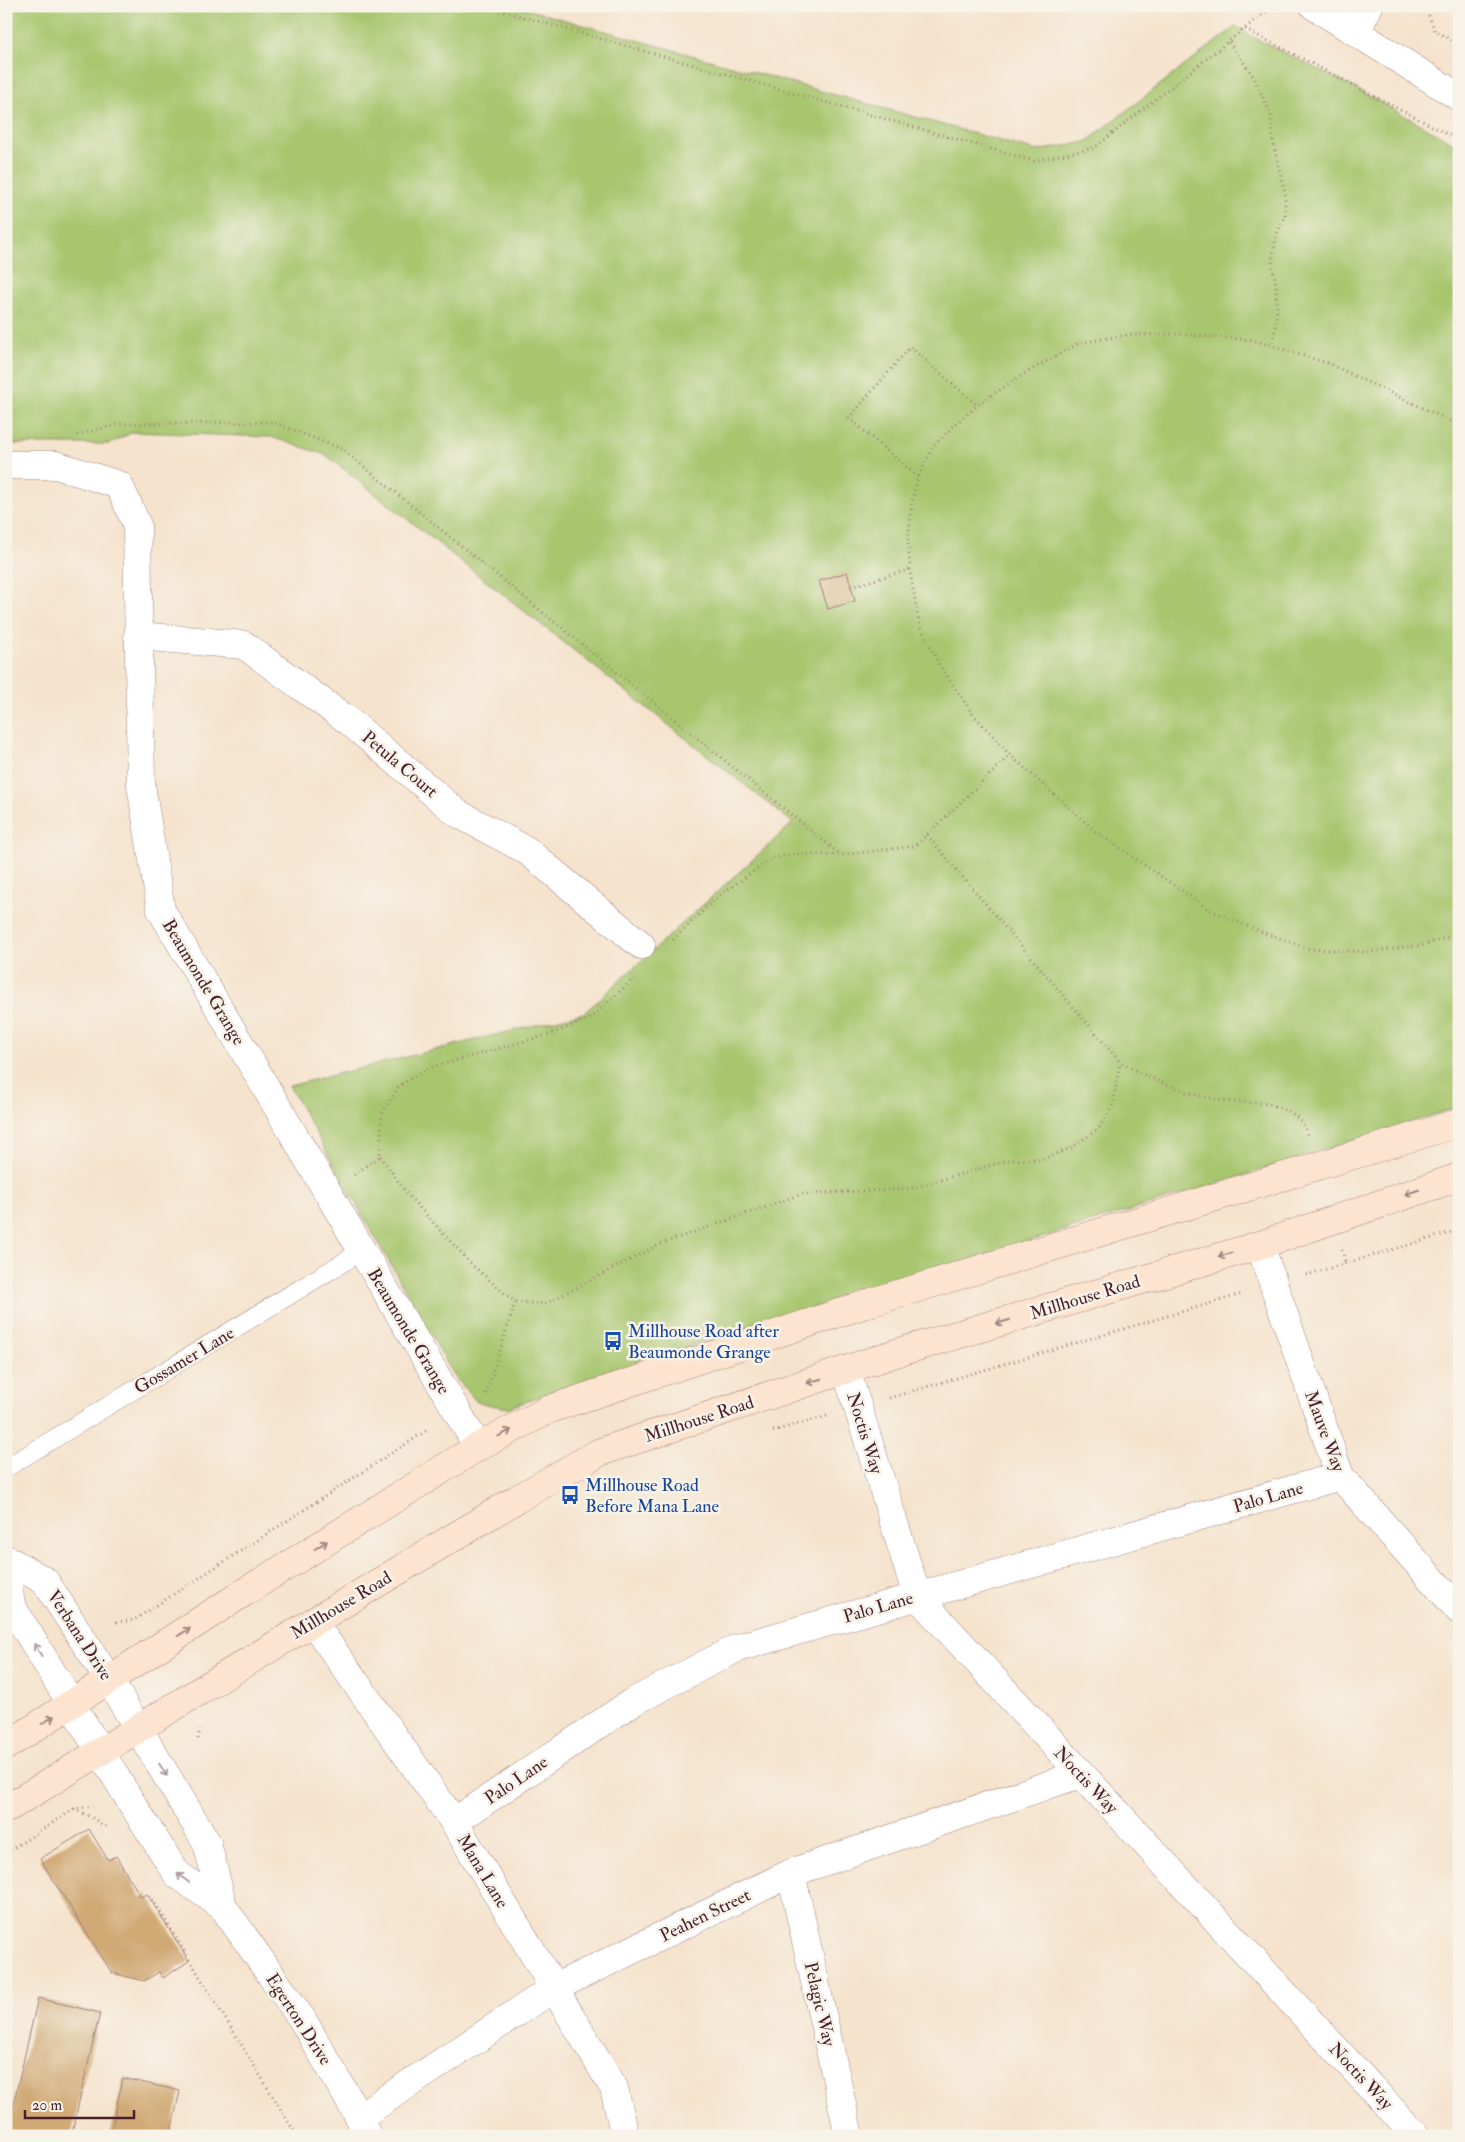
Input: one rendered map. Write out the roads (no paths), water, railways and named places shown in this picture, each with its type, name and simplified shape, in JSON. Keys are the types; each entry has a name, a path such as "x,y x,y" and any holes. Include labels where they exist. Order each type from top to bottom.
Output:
{"main road":[{"path":"6,1746 240,1595 478,1447 550,1409 872,1302 1459,1123"},
{"name":"Millhouse Road","path":"6,1809 312,1622 517,1499 600,1452 896,1354 1260,1245 1459,1177"}],"street":[{"path":"1314,6 1459,97"},
{"path":"1356,32 1369,6"},
{"name":"Beaumonde Grange","path":"6,465 56,465 119,485 137,526 141,785 161,910 478,1447"},
{"name":"Petula Court","path":"138,636 244,645 350,722 457,813 526,850 641,945"},
{"name":"Mauve Way","path":"1260,1245 1340,1476 1459,1610"},
{"name":"Noctis Way","path":"846,1370 917,1596 1416,2136"},
{"name":"Palo Lane","path":"454,1822 631,1703 737,1648 1340,1476"},
{"name":"Verbana Drive","path":"6,1559 45,1581 138,1728"},
{"path":"6,1572 11,1605 101,1750"},
{"name":"Mana Lane","path":"312,1622 454,1822 614,2088 625,2136"},
{"name":"Egerton Drive","path":"138,1728 207,1843 223,1907"},
{"name":"Egerton Drive","path":"101,1750 131,1802 177,1874 223,1907 302,2019 363,2126"},
{"name":"Peahen Street","path":"363,2126 554,1988 791,1873 1080,1774"},
{"name":"Pelagic Way","path":"791,1873 849,2136"}],"lane":[{"name":"Gossamer Lane","path":"6,1468 362,1251"}],"place":[{"name":"Millhouse Road after Beaumonde Grange","path":"613,1341"},
{"name":"Millhouse Road Before Mana Lane","path":"570,1495"}]}
